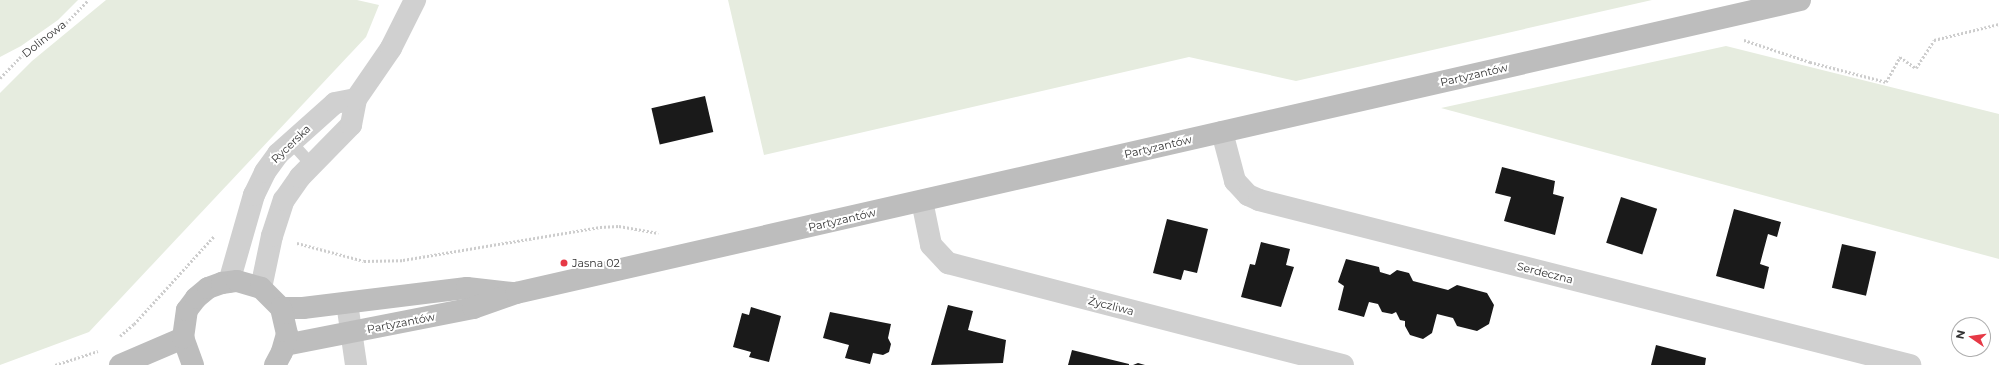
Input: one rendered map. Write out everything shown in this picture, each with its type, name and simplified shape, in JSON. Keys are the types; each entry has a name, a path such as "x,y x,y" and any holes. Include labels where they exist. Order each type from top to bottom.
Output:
{"street":[{"path":"261,288 272,236 284,200 311,164 351,125 356,99 391,48 415,0"},
{"name":"Partyzantów","path":"285,345 473,308 516,293 1800,0"},
{"name":"Rycerska","path":"229,282 258,185 278,154 335,103 356,99"},
{"name":"Serdeczna","path":"1222,132 1235,181 1253,198 1910,365"},
{"name":"Życzliwa","path":"922,201 931,245 948,263 1343,365"},
{"path":"193,365 183,338 188,310 196,298 208,288 229,282 249,283 261,288 281,308 287,334 285,345 275,365"},
{"name":"Partyzantów","path":"281,308 347,303 468,288 516,293"},
{"path":"347,303 356,365"},
{"path":"120,365 183,338"}],"lane":[{"path":"291,142 311,164"}],"path":[{"name":"Dolinowa","path":"0,78 20,58 66,23 88,0"},
{"path":"1742,40 1810,62 1886,82 1900,57 1916,68 1934,40 1999,24"},
{"path":"290,241 357,260 403,260 600,227 619,226 664,234"},
{"path":"116,339 134,324 220,229"},
{"path":"55,365 100,351"}],"shaded area":[{"path":"0,0 78,0 58,20 21,46 0,57"},
{"path":"106,0 357,0 379,5 366,37 89,332 0,365 0,93 32,61"},
{"path":"728,0 1652,0 1296,81 1189,57 764,155"},
{"path":"1726,46 1999,114 1999,259 1441,108"}],"building":[{"path":"705,96 713,132 660,144 651,108"},
{"path":"1502,167 1555,181 1553,194 1564,197 1555,235 1504,221 1511,197 1495,193"},
{"path":"1621,197 1657,209 1642,254 1606,243"},
{"path":"1734,209 1781,222 1777,237 1768,234 1760,264 1769,267 1764,289 1716,276"},
{"path":"1167,219 1208,229 1197,273 1184,270 1181,280 1153,273"},
{"path":"1261,242 1290,249 1286,265 1294,267 1281,307 1241,297 1250,264 1255,265"},
{"path":"1842,244 1876,252 1866,296 1832,288"},
{"path":"1346,259 1379,267 1380,272 1390,275 1397,270 1409,273 1413,281 1448,290 1457,285 1487,293 1494,305 1489,324 1477,331 1457,326 1453,318 1437,314 1432,333 1423,339 1410,335 1405,326 1405,321 1400,320 1396,312 1392,314 1382,312 1378,304 1369,302 1364,317 1338,310 1344,286 1338,282"},
{"path":"948,305 973,311 968,330 1006,340 1003,363 931,365"},
{"path":"751,307 781,316 769,362 749,357 751,352 733,347 742,313 749,315"},
{"path":"830,312 891,324 888,338 891,344 889,352 883,355 873,353 870,364 845,358 849,345 823,338"},
{"path":"1656,345 1706,358 1705,365 1651,365"},
{"path":"1072,350 1129,364 1129,365 1068,365"},
{"path":"1138,363 1145,365 1133,365"}],"place":[{"name":"Jasna 02","path":"564,263"}]}
